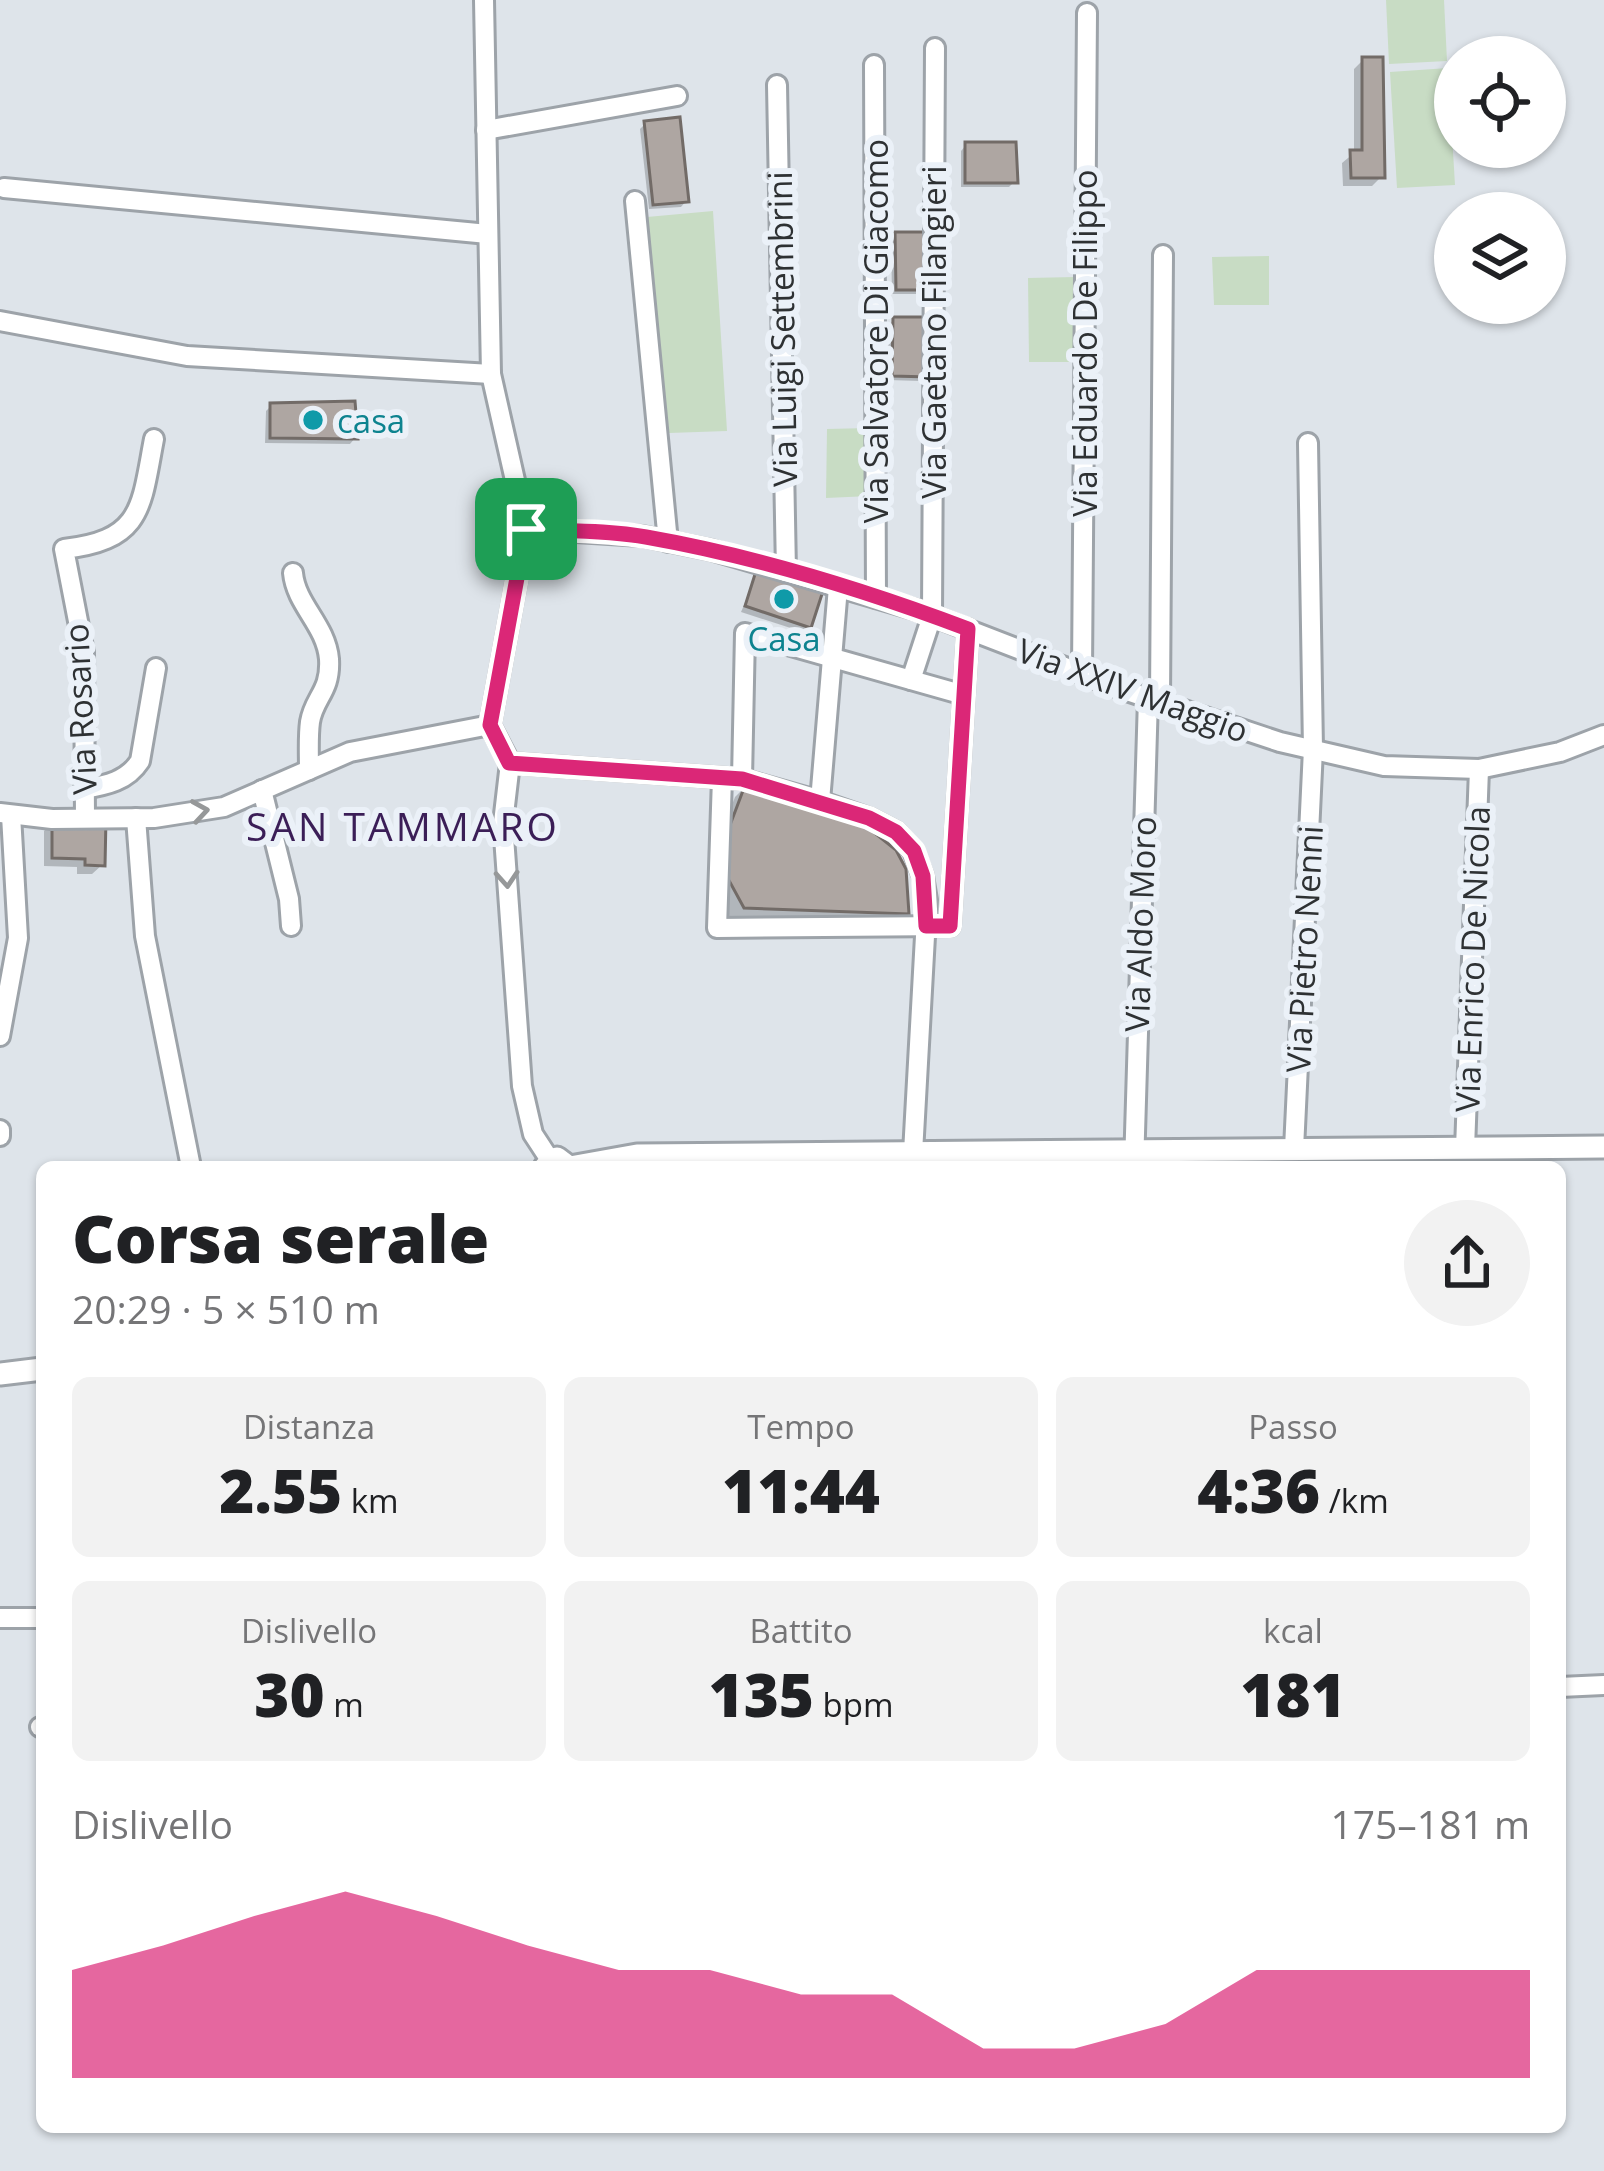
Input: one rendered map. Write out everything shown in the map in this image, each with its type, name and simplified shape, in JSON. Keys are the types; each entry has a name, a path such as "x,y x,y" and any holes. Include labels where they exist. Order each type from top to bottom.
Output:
{"street":[{"path":"484,0 491,374 526,529 490,725 509,763 503,823 521,1086 533,1134 555,1161"},
{"name":"Via Eduardo De Filippo","path":"1082,674 1087,13"},
{"name":"Via Gaetano Filangieri","path":"911,680 932,616 935,48"},
{"name":"Via Salvatore Di Giacomo","path":"874,64 876,598"},
{"name":"Via Luigi Settembrini","path":"777,85 786,572"},
{"path":"486,130 676,96"},
{"path":"4,188 488,234"},
{"path":"634,201 668,542"},
{"name":"Via Aldo Moro","path":"1133,1159 1154,700 1162,255"},
{"path":"0,321 187,356 491,374"},
{"name":"Via Rosario","path":"85,818 83,652 64,549 108,539 130,526 142,508 154,439"},
{"name":"Via Pietro Nenni","path":"1294,1149 1313,749 1308,443"},
{"name":"Via XXIV Maggio","path":"526,529 642,536 786,572 932,616 1154,700 1384,766 1479,769 1560,752 1604,736"},
{"path":"293,573 295,590 326,639 330,665 325,695 314,707 310,723 309,770"},
{"path":"820,801 838,587"},
{"path":"964,695 746,633 717,928 950,926 964,695 968,629"},
{"path":"84,789 131,774 140,761 156,668"},
{"path":"0,1036 18,938 5,814 136,818 224,807 350,752 490,725"},
{"path":"509,763 732,778 820,801 896,832 914,851 923,876 926,926 914,1153"},
{"name":"Via Enrico De Nicola","path":"1465,1149 1479,769"},
{"path":"262,790 290,899 291,926"},
{"path":"136,818 145,936 190,1161"},
{"path":"590,1161 637,1155 914,1153 1133,1159 1294,1149 1604,1147"},
{"path":"0,1374 36,1370"},
{"path":"0,1618 36,1618"},
{"path":"1566,1687 1604,1684"}],"green space":[{"path":"1386,0 1444,0 1446,36 1434,36 1434,62 1389,64"},
{"path":"1434,69 1434,168 1454,168 1455,185 1397,188 1390,72"},
{"path":"713,211 727,431 669,433 647,217"},
{"path":"1269,256 1269,305 1214,305 1212,257"},
{"path":"1075,277 1076,362 1029,362 1028,278"},
{"path":"869,428 870,496 826,498 827,429"}],"building":[{"path":"1362,57 1383,57 1385,178 1351,178 1350,150 1362,150"},
{"path":"680,117 689,202 653,205 644,121"},
{"path":"965,142 1016,142 1018,183 965,183"},
{"path":"895,232 929,232 930,290 896,290"},
{"path":"893,317 930,317 930,377 892,376"},
{"name":"casa","path":"355,401 358,439 270,438 270,403"},
{"name":"Casa","path":"756,571 823,591 811,628 745,606"},
{"path":"747,780 864,816 867,827 896,850 906,869 909,914 744,908 726,875 727,833"},
{"path":"106,818 105,866 85,865 85,859 52,858 52,819"}],"place":[{"name":"casa","path":"313,420"},
{"name":"Casa","path":"784,599"}],"district":[{"name":"SAN TAMMARO","path":"403,825"}],"route":[{"path":"526,529 642,536 711,550 968,629 950,926 926,926 923,876 914,851 896,832 869,818 742,779 509,763 490,725 526,529"}]}
